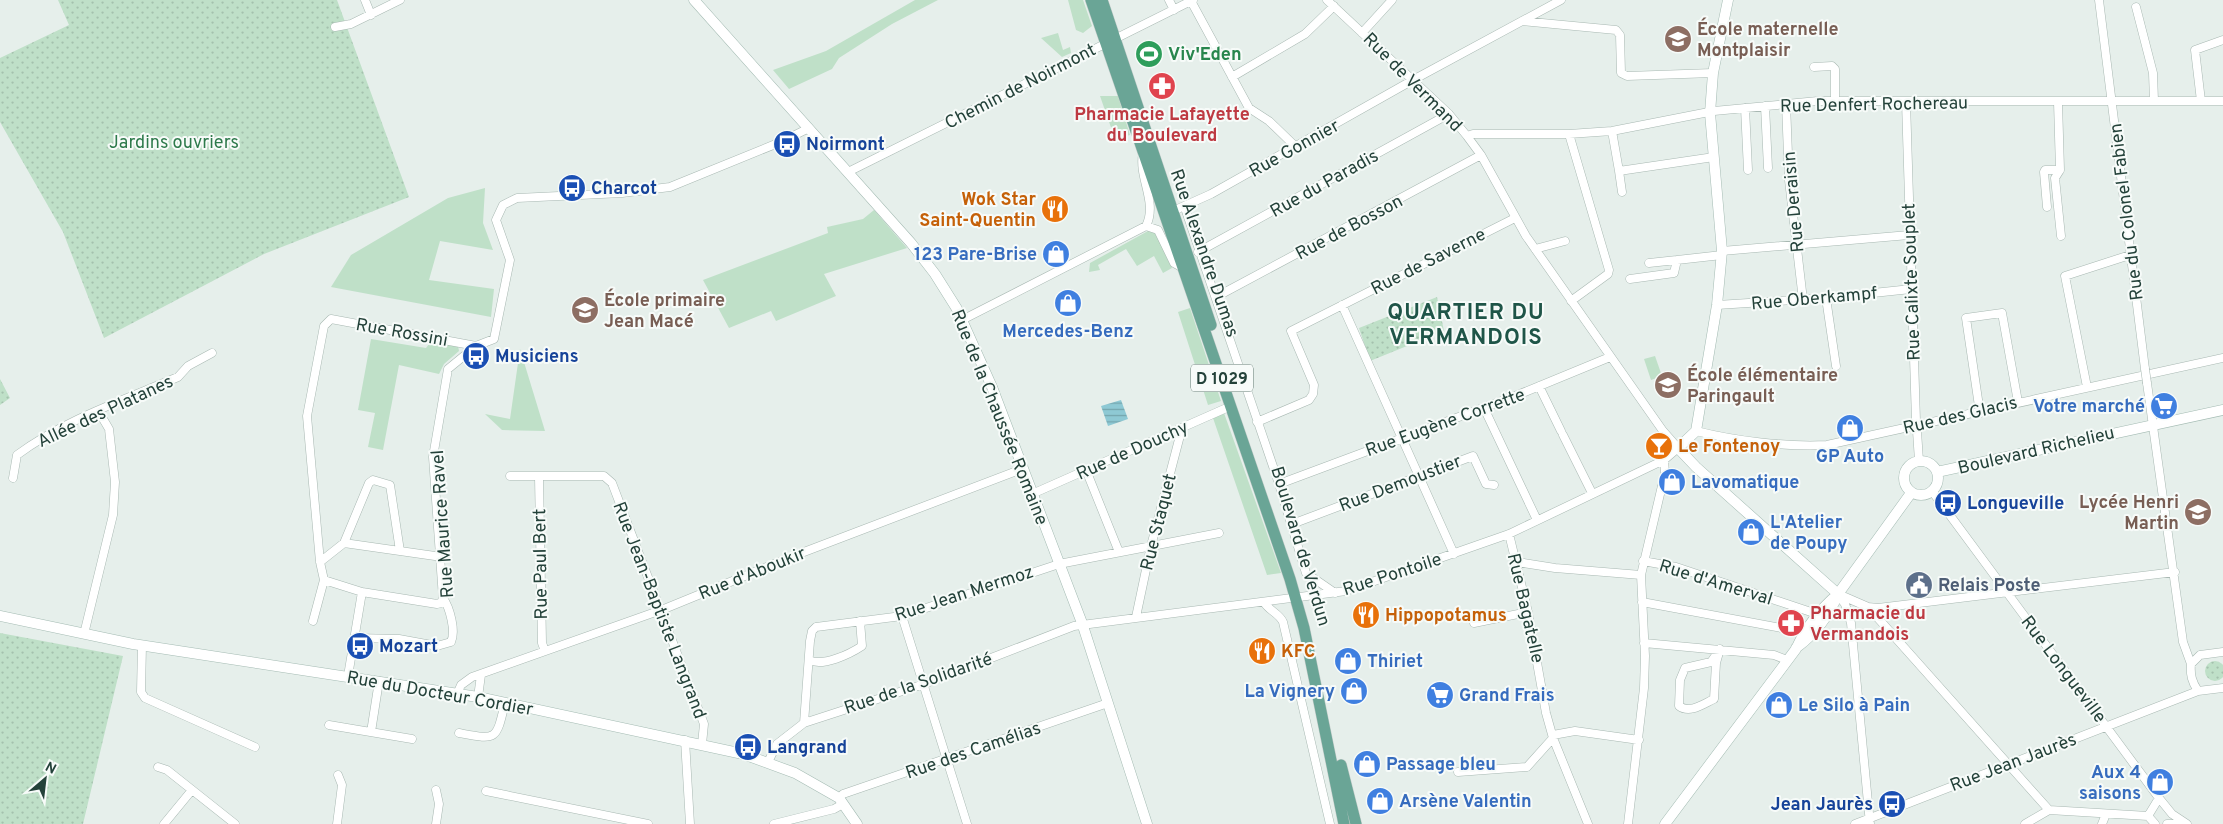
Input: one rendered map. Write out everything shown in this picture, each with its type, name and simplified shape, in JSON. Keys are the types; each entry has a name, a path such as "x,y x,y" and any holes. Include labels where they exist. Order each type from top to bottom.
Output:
{"main road":[{"name":"D 1029","path":"1091,0 1111,40 1144,150 1183,268 1234,404"},
{"name":"Rue Alexandre Dumas","path":"1102,0 1111,40 1173,211 1234,404"},
{"name":"Boulevard de Verdun","path":"1234,404 1299,597 1356,824"},
{"path":"1299,597 1329,743 1343,824"}],"street":[{"path":"364,0 371,15"},
{"path":"335,26 351,24 400,0"},
{"name":"Rue de la Chaussée Romaine","path":"694,0 848,172 935,274 962,320 992,387 1082,623 1148,824"},
{"path":"1169,0 1174,10"},
{"name":"Rue de Vermand","path":"1328,0 1449,114 1467,136 1481,156 1515,218 1535,249 1663,431 1678,448"},
{"path":"1362,33 1392,0"},
{"name":"Rue Gonnier","path":"1173,211 1185,208 1296,148 1413,80 1560,0"},
{"path":"1728,0 1713,73 1710,113 1722,253 1717,305 1696,431 1678,448 1838,594 1845,604 1851,623 1869,821"},
{"name":"Rue du Colonel Fabien","path":"2100,0 2130,255 2147,383 2155,424 2183,642 2191,664 2193,684 2198,691"},
{"path":"1192,1 1249,108 1269,122 1296,148"},
{"name":"Chemin de Noirmont","path":"848,172 1192,1"},
{"path":"1232,78 1305,34 1334,6"},
{"path":"2136,7 2153,74 2154,102"},
{"path":"1522,21 1616,30 1620,35 1621,73 1626,76 1713,73"},
{"path":"2201,101 2195,50 2223,40"},
{"path":"1814,67 1832,66 1835,69 1835,101"},
{"name":"Rue Denfert Rochereau","path":"1467,136 1473,134 1569,134 1612,131 1745,108 1835,101 2223,101"},
{"name":"Rue Calixte Souplet","path":"1906,102 1909,235 1919,461"},
{"path":"2058,102 2060,170 2055,178 2060,236"},
{"name":"Rue Deraisin","path":"1786,104 1789,180 1803,300"},
{"path":"1765,106 1768,168"},
{"path":"1745,108 1748,170"},
{"name":"Rue du Paradis","path":"1198,252 1449,114"},
{"name":"Rue Maurice Ravel","path":"354,638 399,639 437,646 446,644 453,637 450,615 443,598 442,557 433,457 448,369 476,346 494,339 510,260 496,220 503,205 517,198 597,194 670,187 783,141 808,128"},
{"path":"1612,131 1622,192"},
{"path":"1569,134 1610,270 1608,274 1571,300"},
{"path":"962,320 1146,226 1151,213 1141,164 1144,150"},
{"name":"Rue de Bosson","path":"1216,297 1481,156"},
{"path":"1619,171 1714,157"},
{"path":"2047,207 2044,172 2045,170 2060,170"},
{"name":"Rue Alexandre Dumas","path":"1185,208 1198,252 1216,297 1279,484 1306,573 1335,593"},
{"name":"Rue de Saverne","path":"1257,422 1309,400 1313,394 1314,385 1291,331 1515,218"},
{"path":"1146,226 1158,230 1174,263 1183,268"},
{"path":"1649,263 1722,253 1909,235"},
{"path":"1535,249 1566,241"},
{"path":"2087,387 2065,276 2130,255"},
{"path":"1630,279 1674,273 1677,260"},
{"name":"Rue Oberkampf","path":"1717,305 1803,300 1912,289"},
{"path":"1826,298 1836,366"},
{"path":"1342,305 1454,554"},
{"path":"1980,413 1966,318 2002,313 2018,402"},
{"name":"Rue Rossini","path":"320,562 307,416 324,326 331,319 476,346"},
{"name":"Allée des Platanes","path":"13,478 17,455 99,412 178,378 188,366 212,353"},
{"name":"Rue Eugène Corrette","path":"1279,484 1484,408 1610,357"},
{"name":"Rue des Glacis","path":"1696,431 1732,439 1797,446 1827,445 1980,413 2018,402 2223,358"},
{"path":"1539,386 1592,493"},
{"name":"Rue de Douchy","path":"1032,494 1234,404"},
{"path":"1484,408 1537,520"},
{"name":"Boulevard Richelieu","path":"1937,472 2223,410"},
{"path":"84,634 113,515 114,482 109,429 99,412"},
{"name":"Rue Staquet","path":"1136,617 1151,546 1182,428"},
{"name":"Rue Pontoile","path":"1082,623 1335,593 1354,588 1509,534 1664,460 1678,448"},
{"name":"Rue Demoustier","path":"1292,524 1472,456 1486,484 1494,485"},
{"path":"1628,824 1644,688 1641,574 1665,473 1664,460"},
{"path":"1919,461 1928,462 1937,472 1937,482 1932,491 1922,496 1911,492 1904,484 1904,474 1909,465 1919,461"},
{"name":"Rue d'Aboukir","path":"458,694 461,685 472,677 660,611 796,555 1022,469"},
{"path":"1086,470 1119,552"},
{"path":"510,476 539,477"},
{"name":"Rue Jean-Baptiste Langrand","path":"539,477 609,478 704,724 702,744"},
{"name":"Rue Paul Bert","path":"539,477 542,643 544,651"},
{"path":"313,622 324,580 320,562 344,542 369,483 373,480 390,485 400,551"},
{"name":"Rue Longueville","path":"1932,491 2172,814 2187,824"},
{"path":"1796,649 1803,632 1817,614 1838,594 1911,492"},
{"name":"Rue Jean Mermoz","path":"804,723 812,631 816,627 902,616 1059,564 1219,533"},
{"name":"Rue Bagatelle","path":"1509,534 1528,612 1546,713 1553,736 1588,824"},
{"path":"344,542 442,557"},
{"path":"1517,562 1555,568 1641,574"},
{"name":"Rue d'Amerval","path":"1643,562 1676,567 1817,614"},
{"path":"1838,594 1868,607 1878,608 2175,572"},
{"path":"324,580 362,592 437,604 441,603 443,598"},
{"path":"348,676 362,592"},
{"path":"1666,824 1787,660 1796,649 1811,637 1831,610 1838,594"},
{"path":"1264,602 1284,622 1330,824"},
{"path":"1642,602 1803,632"},
{"path":"1868,607 2050,810"},
{"path":"1474,623 1528,612"},
{"name":"Rue du Docteur Cordier","path":"0,616 142,646 478,697 702,744 768,762 841,801 857,824"},
{"path":"902,616 967,824"},
{"path":"809,660 817,662 833,659 862,646 860,621"},
{"name":"Rue de la Solidarité","path":"768,762 777,744 804,723 924,684 1082,623"},
{"path":"1644,642 1774,655 1787,660"},
{"path":"142,646 141,692 144,698 254,746"},
{"path":"1720,649 1716,663 1714,699 1692,710 1683,709 1679,706 1680,680 1685,668 1711,662 1720,649"},
{"path":"2191,664 2200,655 2223,652"},
{"path":"478,697 481,675"},
{"path":"370,732 379,682"},
{"name":"Rue Jean Jaurès","path":"1855,824 1869,821 2008,764 2198,691 2223,688"},
{"path":"459,733 487,738 495,735 499,728 505,703"},
{"name":"Rue des Camélias","path":"774,824 834,809 841,801 843,794 1108,703"},
{"path":"329,726 412,739"},
{"path":"1458,772 1527,767 1553,736 1575,731 1639,740"},
{"path":"685,740 690,824"},
{"path":"158,767 167,770 234,824"},
{"path":"337,824 342,784 338,775"},
{"path":"164,824 192,790"},
{"path":"436,790 439,804 436,824"},
{"path":"486,791 648,824"},
{"path":"2148,816 2160,798"},
{"path":"2025,824 2050,810 2148,816 2155,824"},
{"path":"2102,824 2106,814"},
{"path":"2166,824 2177,824"}],"green space":[{"name":"Jardins ouvriers","path":"58,0 337,0 409,197 264,254 104,338 63,232 0,122 0,58 69,25"},
{"path":"915,0 938,0 892,24 839,58 832,69 789,89 773,70 826,51"},
{"path":"1068,0 1083,0 1092,26 1083,33 1076,30"},
{"path":"1058,33 1063,50 1070,47 1071,53 1062,57 1041,38"},
{"path":"1100,96 1118,96 1130,135 1115,139"},
{"path":"485,188 483,223 493,250 440,241 429,280 494,289 491,317 331,287 351,255 448,198"},
{"path":"874,210 907,248 824,274 836,296 776,321 771,311 729,328 703,280 828,233 827,227 863,219"},
{"path":"1148,231 1155,233 1172,268 1163,273 1154,256 1137,266 1126,249 1098,265 1100,270 1089,272 1090,263"},
{"path":"1437,297 1444,331 1370,361 1359,328"},
{"path":"1190,308 1221,401 1208,405 1178,312"},
{"path":"371,339 426,348 432,340 458,346 459,351 444,364 439,374 399,365 383,450 368,447 375,413 358,410"},
{"path":"520,349 545,431 502,430 485,414 510,419"},
{"path":"1655,356 1662,376 1651,380 1644,359"},
{"path":"0,379 10,398 0,405"},
{"path":"1224,413 1281,573 1267,575 1213,418"},
{"path":"0,633 123,656 83,824 0,824"},
{"path":"2215,661 2222,664 2225,671 2222,678 2215,681 2208,678 2205,671 2208,664"}],"water":[{"path":"1121,400 1128,419 1108,426 1101,406"}],"place":[{"name":"École maternelle Montplaisir","path":"1678,39"},
{"name":"Viv'Eden","path":"1149,54"},
{"name":"Pharmacie Lafayette du Boulevard","path":"1162,86"},
{"name":"Noirmont","path":"787,144"},
{"name":"Charcot","path":"572,188"},
{"name":"Wok Star Saint-Quentin","path":"1055,209"},
{"name":"123 Pare-Brise","path":"1056,254"},
{"name":"Mercedes-Benz","path":"1068,303"},
{"name":"École primaire Jean Macé","path":"585,310"},
{"name":"Musiciens","path":"476,356"},
{"name":"École élémentaire Paringault","path":"1668,385"},
{"name":"Votre marché","path":"2164,406"},
{"name":"GP Auto","path":"1850,428"},
{"name":"Le Fontenoy","path":"1659,446"},
{"name":"Lavomatique","path":"1672,482"},
{"name":"Longueville","path":"1948,503"},
{"name":"Lycée Henri Martin","path":"2198,512"},
{"name":"L'Atelier de Poupy","path":"1751,532"},
{"name":"Relais Poste","path":"1919,585"},
{"name":"Hippopotamus","path":"1366,615"},
{"name":"Pharmacie du Vermandois","path":"1791,623"},
{"name":"Mozart","path":"360,646"},
{"name":"KFC","path":"1262,651"},
{"name":"Thiriet","path":"1348,661"},
{"name":"La Vignery","path":"1354,691"},
{"name":"Grand Frais","path":"1440,695"},
{"name":"Le Silo à Pain","path":"1779,705"},
{"name":"Langrand","path":"748,747"},
{"name":"Passage bleu","path":"1367,764"},
{"name":"Aux 4 saisons","path":"2160,782"},
{"name":"Arsène Valentin","path":"1380,801"},
{"name":"Jean Jaurès","path":"1892,804"}],"district":[{"name":"QUARTIER DU VERMANDOIS","path":"1466,324"}]}
